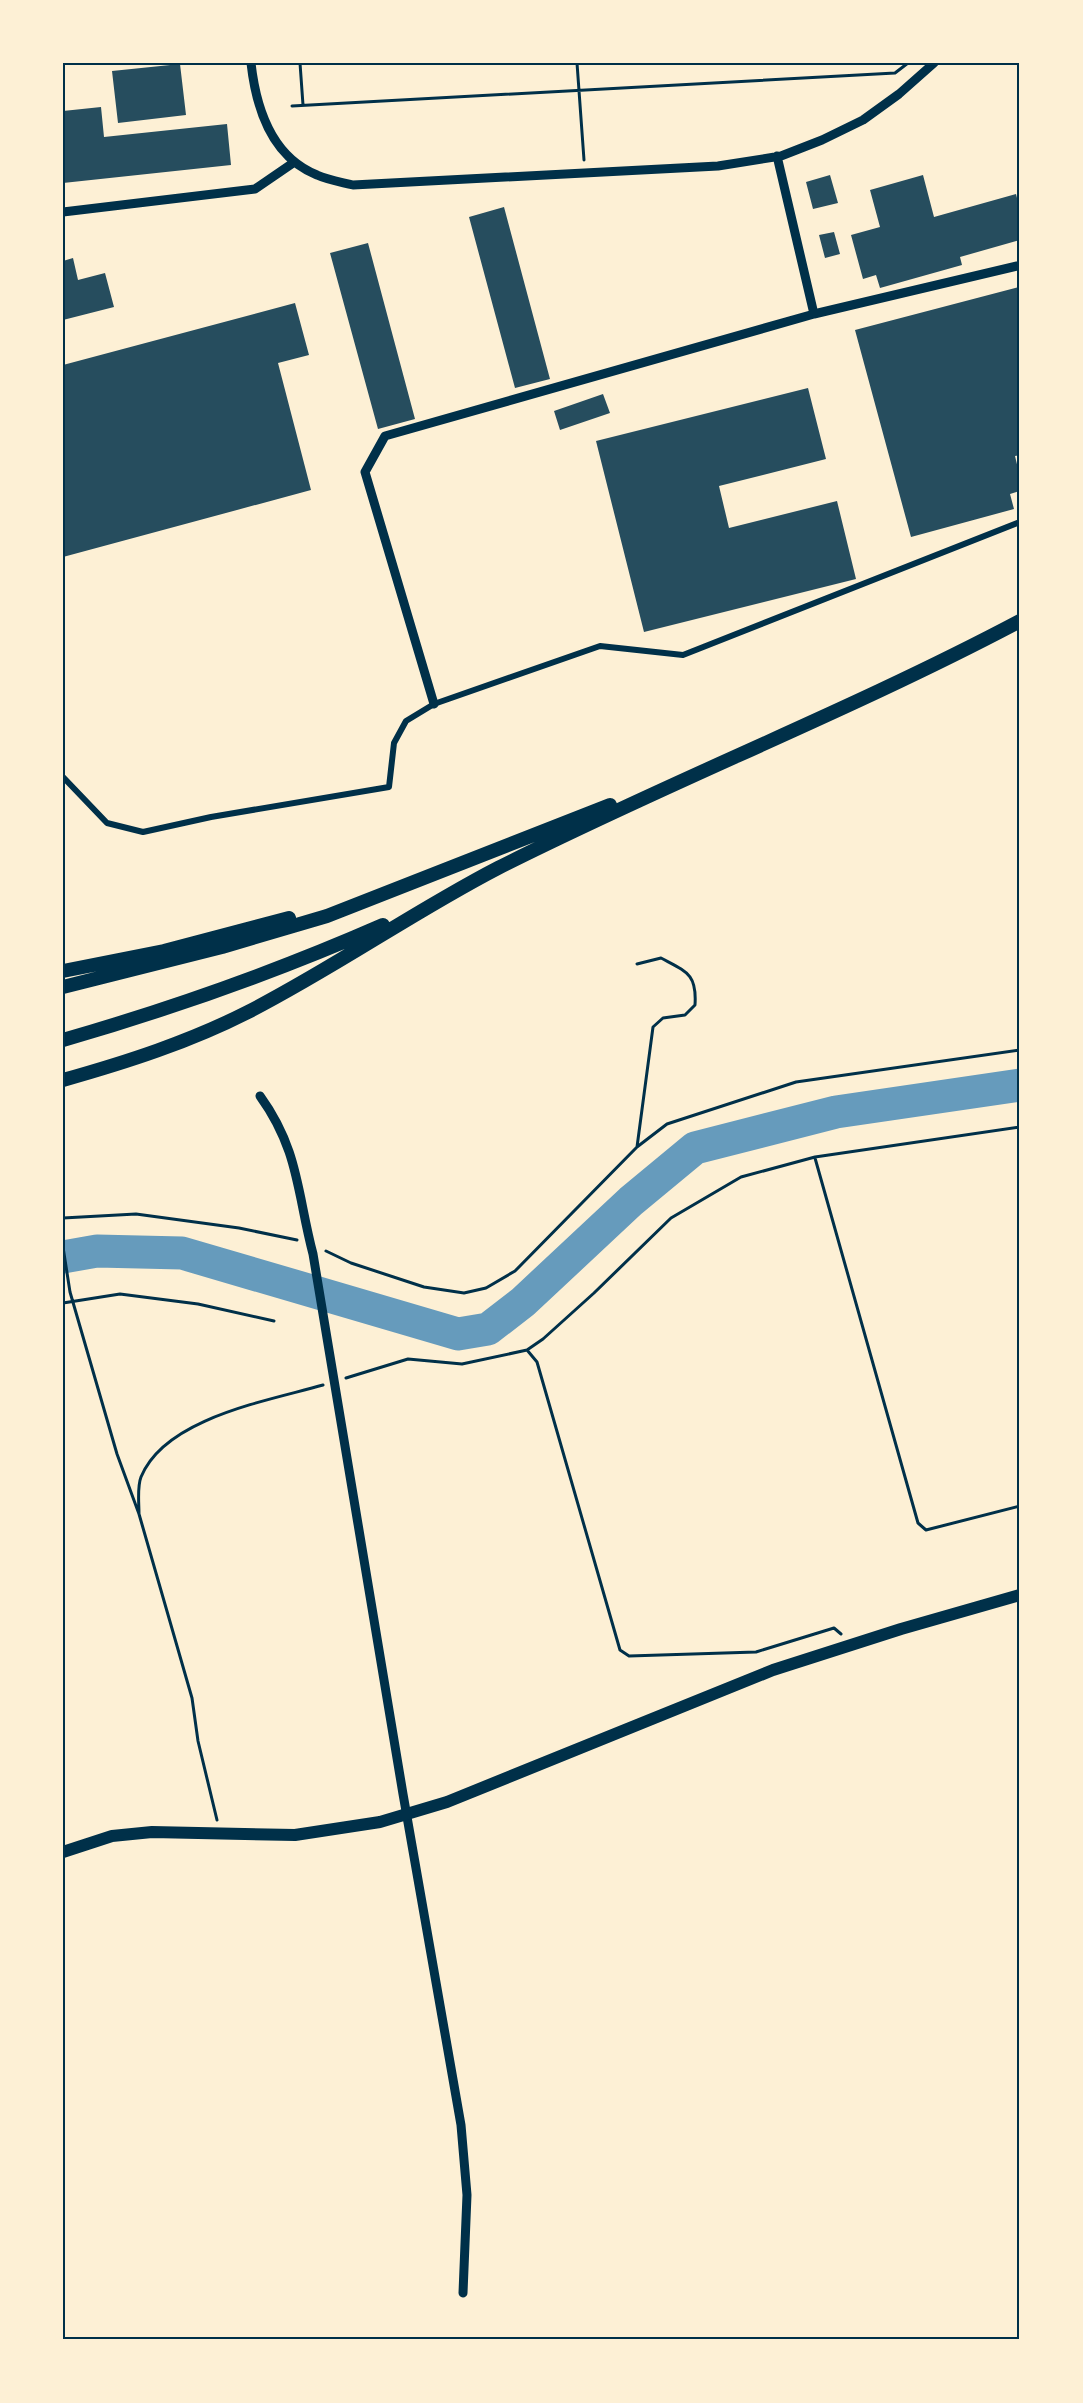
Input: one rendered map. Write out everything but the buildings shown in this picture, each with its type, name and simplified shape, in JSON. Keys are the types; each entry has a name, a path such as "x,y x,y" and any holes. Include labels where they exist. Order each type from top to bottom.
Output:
{"highway":[{"path":"63,1040 167,1008 287,966 400,918 611,813 908,677 1020,621"},
{"path":"63,987 273,933 370,900 425,876 715,764"},
{"path":"63,971 164,951 245,931 425,876"},
{"path":"63,1080 170,1047 246,1013 450,893"},
{"path":"63,1852 112,1836 152,1832 295,1835 380,1822 447,1802 773,1670 1020,1595"}],"street":[{"path":"251,63 253,81 266,127 293,163 317,176 353,186 718,166 777,156 822,140 863,120 899,94 934,63"},
{"path":"777,156 814,314"},
{"path":"63,212 255,189 293,163"},
{"path":"434,704 365,472 385,436 814,314 1017,266"},
{"path":"63,777 107,823 143,832 389,787 394,743 406,721 434,704 600,646 682,655 1020,522"},
{"path":"260,1096 274,1116 292,1158 313,1254 461,2125 467,2195 464,2293"}],"path":[{"path":"300,63 303,105"},
{"path":"577,63 585,173"},
{"path":"292,106 895,73 908,63"},
{"path":"637,964 661,958 684,970 696,986 696,1005 685,1015 663,1018 653,1027 637,1147"},
{"path":"63,1218 136,1214 239,1228 310,1243 351,1263 424,1287 464,1293 486,1288 515,1271 637,1147 668,1124 796,1082 1020,1050"},
{"path":"139,1514 141,1479 155,1455 190,1426 239,1409 408,1359 462,1364 527,1350 543,1339 594,1293 671,1218 741,1177 815,1157 1020,1126"},
{"path":"815,1157 918,1523 927,1530 1020,1506"},
{"path":"63,1246 70,1292 117,1454 139,1514 192,1698 198,1741 220,1833"},
{"path":"63,1303 120,1294 198,1304 274,1321"},
{"path":"527,1350 537,1362 620,1650 629,1656 756,1652 834,1628 854,1644"}],"waterway":[{"path":"63,1257 97,1251 182,1253 458,1334 488,1329 523,1302 631,1201 695,1148 836,1112 1020,1085"}]}
